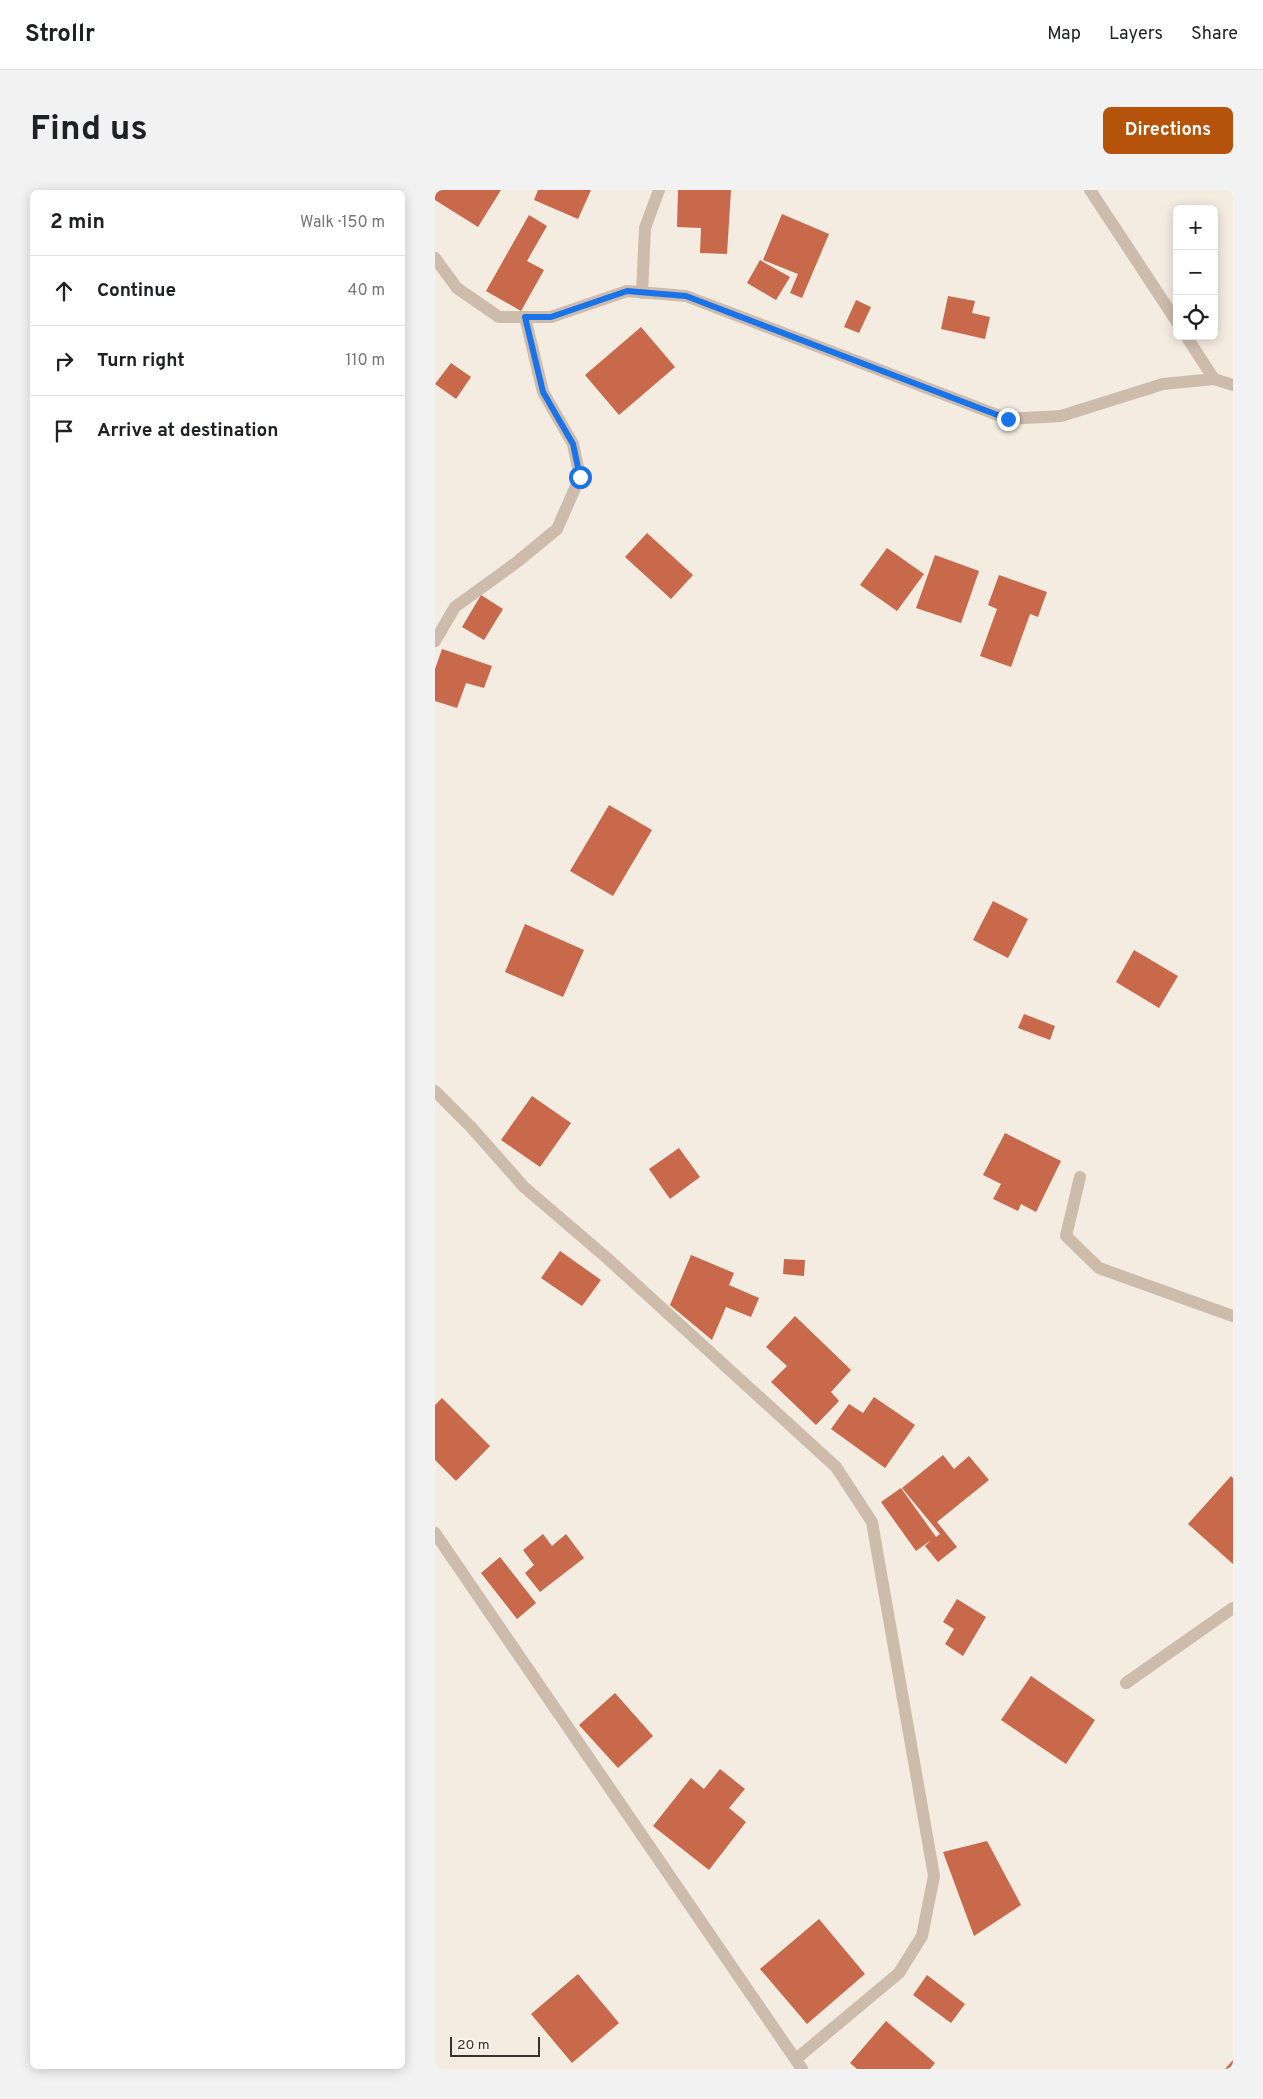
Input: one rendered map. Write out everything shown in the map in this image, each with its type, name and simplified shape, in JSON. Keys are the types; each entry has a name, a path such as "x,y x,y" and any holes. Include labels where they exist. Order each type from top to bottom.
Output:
{"street":[{"path":"642,292 645,228 659,190"},
{"path":"1090,190 1173,316"},
{"path":"435,258 457,288 499,317 551,317 627,291 686,296 1008,419 1061,416 1163,384 1214,379 1233,385"},
{"path":"435,641 455,607 517,562 557,529 580,477 573,444 543,392 525,317"},
{"path":"1189,340 1214,379"},
{"path":"435,1091 471,1127 524,1187 607,1258 835,1467 872,1522 934,1876 922,1936 899,1973 799,2064 435,1533"},
{"path":"1080,1177 1066,1236 1099,1268 1233,1316"},
{"path":"1126,1683 1233,1608"}],"building":[{"path":"435,190 501,190 478,227 435,200"},
{"path":"538,190 591,190 578,219 534,200"},
{"path":"678,190 731,190 727,254 700,253 701,228 677,227"},
{"path":"782,214 829,234 802,298 790,293 798,274 763,260"},
{"path":"529,215 547,226 527,261 544,270 521,311 486,291"},
{"path":"760,260 790,277 776,300 747,283"},
{"path":"948,296 975,301 972,313 990,317 985,339 941,329"},
{"path":"856,300 871,307 859,333 844,327"},
{"path":"641,327 675,367 619,415 585,375"},
{"path":"451,363 471,377 456,399 435,384"},
{"path":"647,533 693,575 671,599 625,557"},
{"path":"887,548 924,574 897,611 860,585"},
{"path":"935,555 979,571 961,623 916,608"},
{"path":"999,575 1047,592 1038,617 1030,614 1011,667 980,656 997,609 988,605"},
{"path":"481,595 503,609 484,640 462,627"},
{"path":"442,649 492,666 484,688 466,683 457,708 435,701 435,669"},
{"path":"609,805 652,830 613,896 570,871"},
{"path":"993,901 1028,919 1008,958 973,940"},
{"path":"525,924 584,950 563,997 505,972"},
{"path":"1134,950 1178,976 1159,1008 1116,982"},
{"path":"1024,1014 1055,1026 1050,1040 1018,1028"},
{"path":"532,1096 571,1123 540,1167 501,1140"},
{"path":"1005,1133 1061,1161 1036,1212 1021,1204 1018,1211 993,1199 1001,1184 983,1175"},
{"path":"679,1148 700,1177 670,1199 649,1169"},
{"path":"560,1251 601,1280 582,1306 541,1278"},
{"path":"691,1255 734,1273 729,1285 759,1298 751,1317 726,1307 712,1340 670,1305"},
{"path":"784,1259 805,1260 804,1276 783,1274"},
{"path":"795,1316 851,1370 831,1392 839,1401 816,1425 771,1382 787,1366 766,1347"},
{"path":"874,1397 915,1425 885,1468 831,1429 849,1404 863,1413"},
{"path":"442,1398 490,1446 456,1481 435,1460 435,1405"},
{"path":"943,1455 954,1469 969,1456 989,1480 937,1522 957,1547 938,1562 925,1546 931,1540 916,1551 881,1502 901,1488 936,1537 940,1534 902,1488"},
{"path":"1231,1476 1233,1478 1233,1564 1188,1524"},
{"path":"543,1534 552,1546 566,1534 584,1558 540,1592 525,1573 534,1565 523,1550"},
{"path":"500,1557 536,1603 517,1619 481,1573"},
{"path":"957,1599 986,1617 963,1656 945,1644 954,1629 943,1622"},
{"path":"1031,1676 1095,1720 1066,1764 1001,1720"},
{"path":"615,1693 653,1736 618,1768 579,1725"},
{"path":"720,1769 745,1789 729,1808 746,1822 709,1870 653,1826 691,1778 704,1789"},
{"path":"987,1841 1021,1905 974,1936 943,1852"},
{"path":"819,1919 865,1974 807,2024 760,1969"},
{"path":"578,1974 619,2023 572,2063 531,2014"},
{"path":"927,1975 965,2004 951,2023 913,1995"},
{"path":"886,2021 935,2063 930,2069 857,2069 850,2063"},
{"path":"1233,2060 1233,2069 1225,2069"}],"route":[{"path":"580,477 573,444 543,392 525,317 551,317 627,291 686,296 1008,419"}]}
